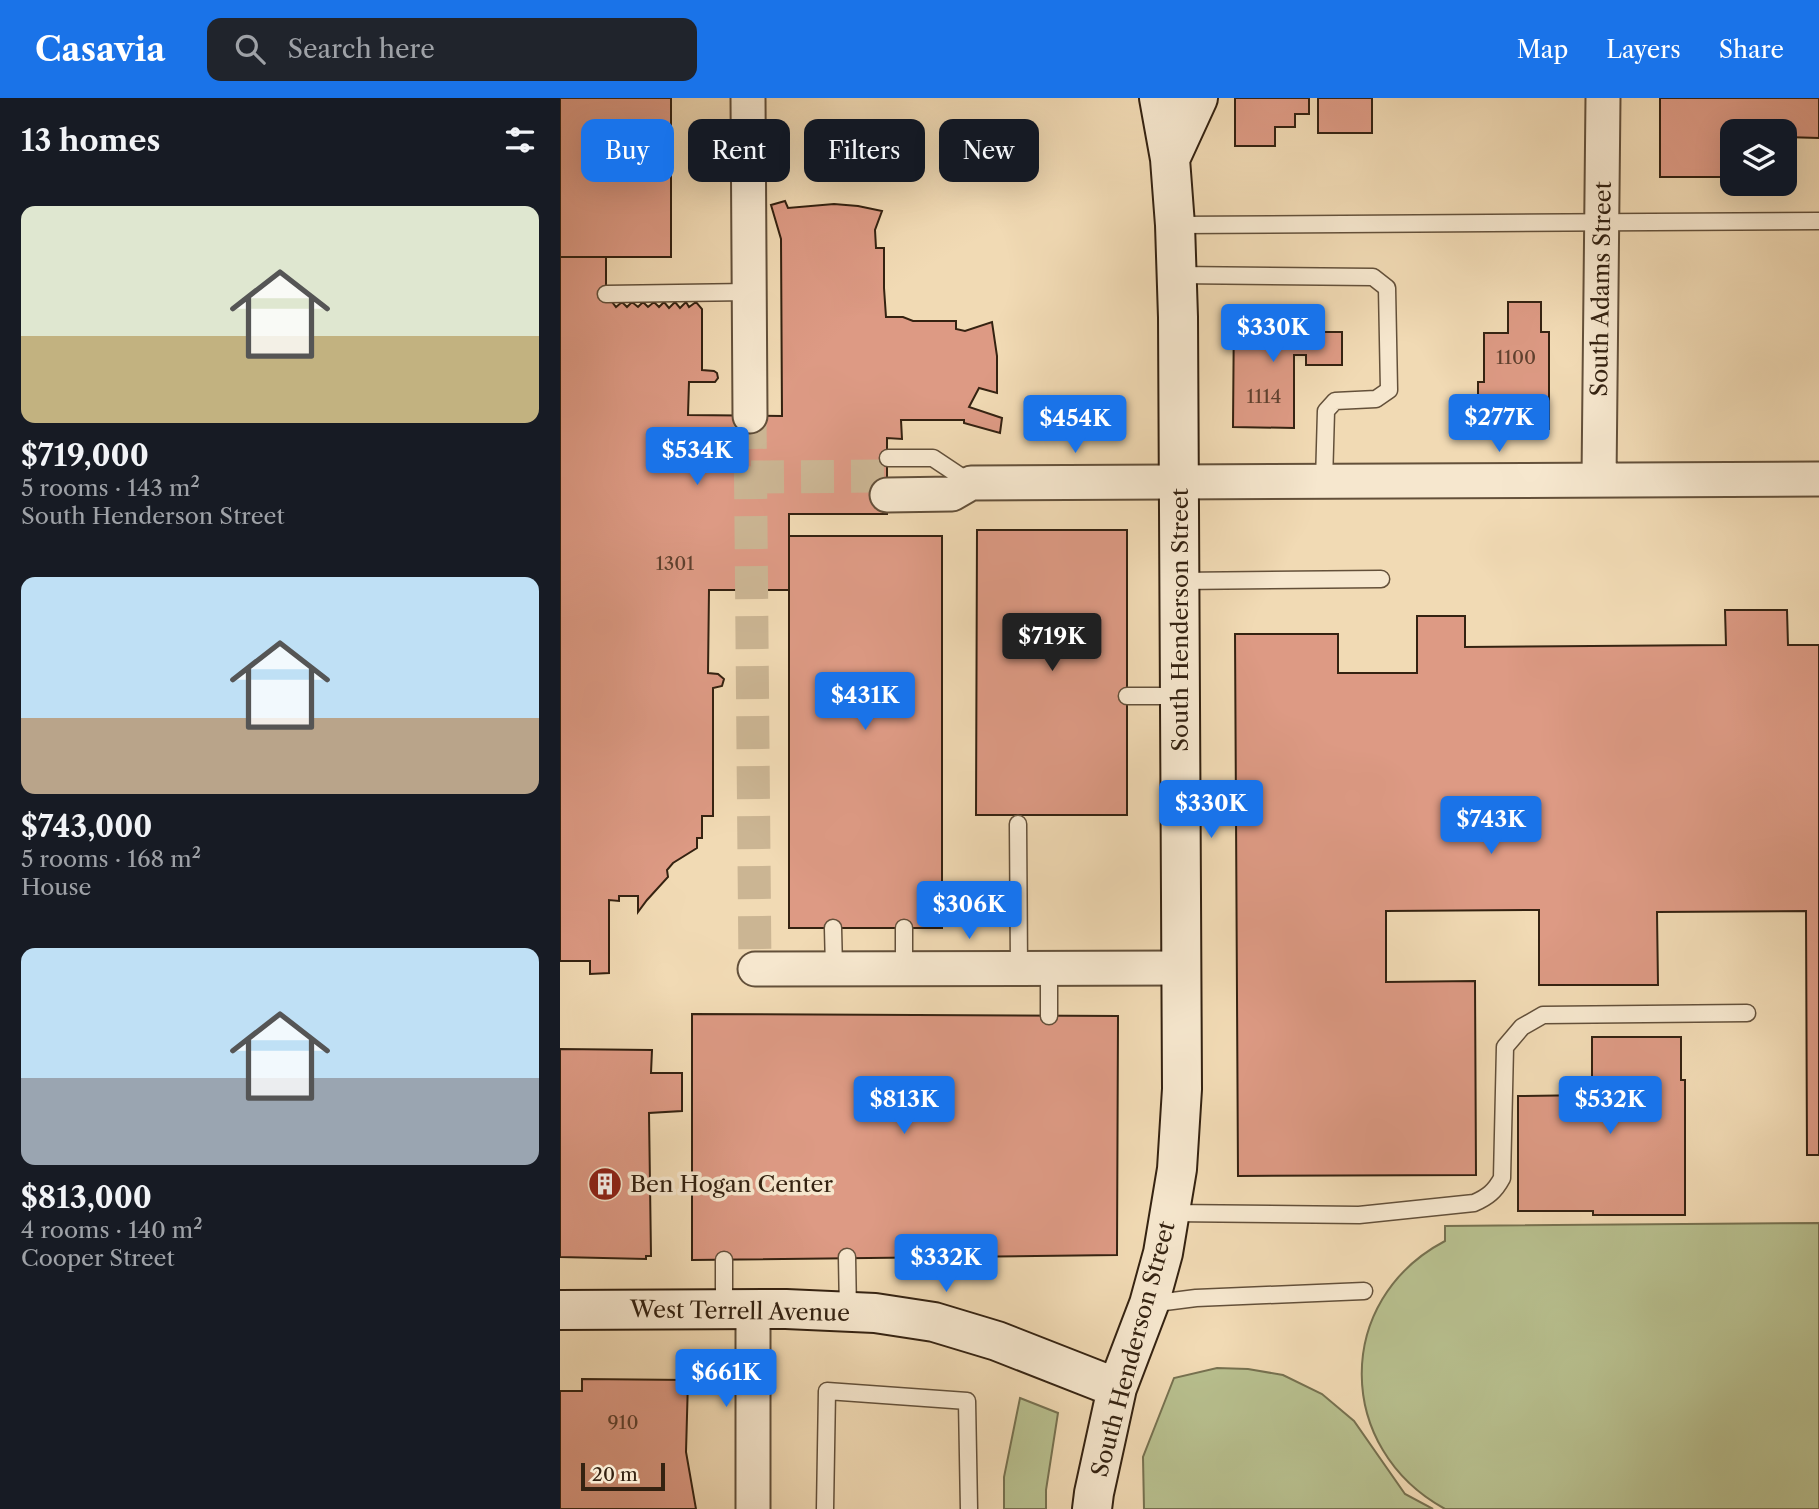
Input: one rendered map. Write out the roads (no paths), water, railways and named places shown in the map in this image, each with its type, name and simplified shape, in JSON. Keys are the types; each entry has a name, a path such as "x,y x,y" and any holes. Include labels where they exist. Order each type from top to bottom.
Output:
{"street":[{"path":"748,98 750,416"},
{"name":"South Henderson Street","path":"1092,1509 1117,1388 1149,1304 1163,1253 1177,1168 1182,1089 1177,275 1170,159 1159,98"},
{"path":"1170,159 1198,98"},
{"name":"South Adams Street","path":"1599,480 1603,98"},
{"path":"887,476 952,494 965,479 1179,483 1819,479"},
{"path":"755,969 1182,968"},
{"path":"739,1309 753,1509"},
{"name":"West Terrell Avenue","path":"560,1310 739,1309 875,1313 934,1322 997,1341 1117,1388"}],"lane":[{"path":"1175,225 1819,221"},
{"path":"1177,275 1373,277 1387,288 1389,390 1376,399 1335,401 1326,411 1324,482"},
{"path":"606,293 748,292"},
{"path":"1179,581 1381,579"},
{"path":"1127,696 1180,696"},
{"path":"1018,824 1034,968 1049,1016"},
{"path":"833,928 834,969"},
{"path":"904,928 904,969"},
{"path":"1170,1213 1359,1215 1474,1203 1487,1197 1497,1188 1502,1178 1505,1047 1522,1027 1543,1015 1747,1013"},
{"path":"847,1257 848,1311"},
{"path":"724,1260 739,1309"},
{"path":"1149,1304 1196,1298 1364,1291"},
{"path":"825,1509 827,1391 967,1401 969,1509"}],"tunnel":[{"path":"750,416 755,969"},
{"path":"751,477 887,476"}],"place":[{"name":"Ben Hogan Center","path":"605,1184"}]}
